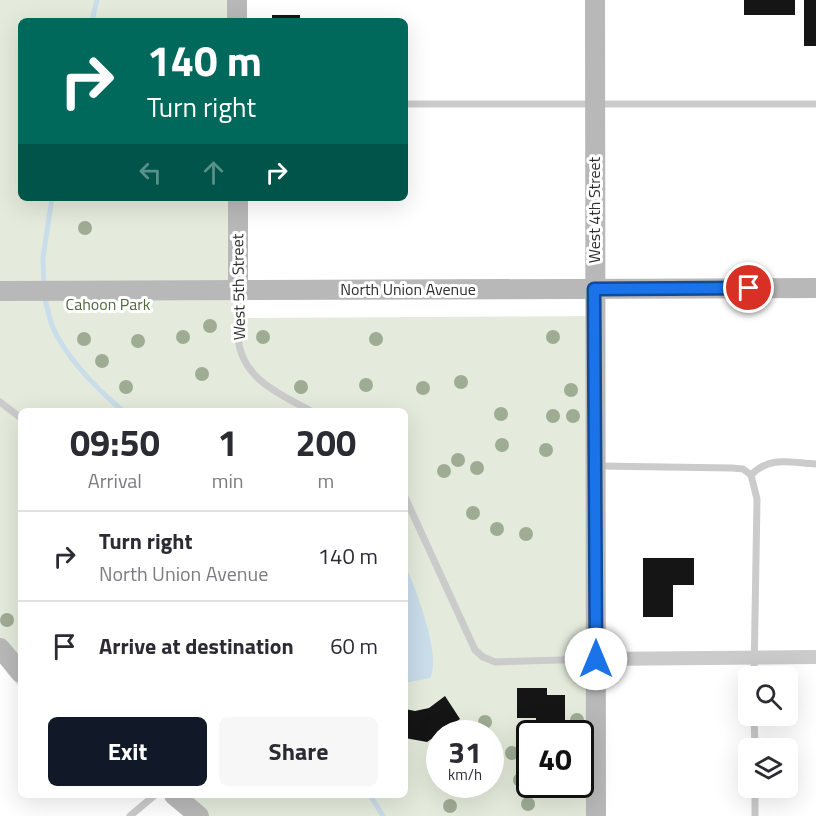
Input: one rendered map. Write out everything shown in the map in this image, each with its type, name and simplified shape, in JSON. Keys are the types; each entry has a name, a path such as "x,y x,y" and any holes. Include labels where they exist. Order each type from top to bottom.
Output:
{"street":[{"path":"237,0 237,18"},
{"name":"West 4th Street","path":"595,0 596,816"},
{"name":"West 5th Street","path":"237,201 238,290"},
{"name":"North Union Avenue","path":"7,291 816,288"},
{"path":"0,648 11,667"},
{"path":"596,659 816,657"},
{"path":"178,798 199,816"}],"lane":[{"path":"408,104 816,104"},
{"name":"West 5th Street","path":"238,290 238,338 242,357 249,369 265,385 306,408"},
{"path":"0,402 18,416"},
{"path":"752,475 765,464 773,461 816,464"},
{"path":"595,466 732,468 743,469 752,475 757,499 754,666"},
{"path":"408,504 475,650 483,657 495,662 596,659"},
{"path":"130,816 151,798"},
{"path":"755,798 755,816"}],"green space":[{"name":"Cahoon Park","path":"0,0 237,0 237,18 18,18 18,201 238,201 238,318 594,316 596,816 199,816 178,798 408,798 408,408 18,408 18,686 7,673 0,648"}],"water":[{"path":"408,572 430,638 433,668 430,678 408,682"}],"building":[{"path":"744,0 795,0 795,15 744,15"},
{"path":"804,0 816,0 816,46 804,46"},
{"path":"272,15 300,15 300,18 272,18"},
{"path":"643,558 694,558 694,585 673,585 673,617 643,617"},
{"path":"517,688 547,688 547,695 565,695 565,720 517,718"},
{"path":"445,696 460,719 426,720 426,742 408,739 408,710 415,711 429,708"}],"waterway":[{"path":"93,18 97,0"},
{"path":"44,287 43,258 52,201"},
{"path":"44,296 53,328 66,351 93,383 120,408"},
{"path":"372,798 383,816"}],"route":[{"path":"596,659 594,289 749,288"}]}
